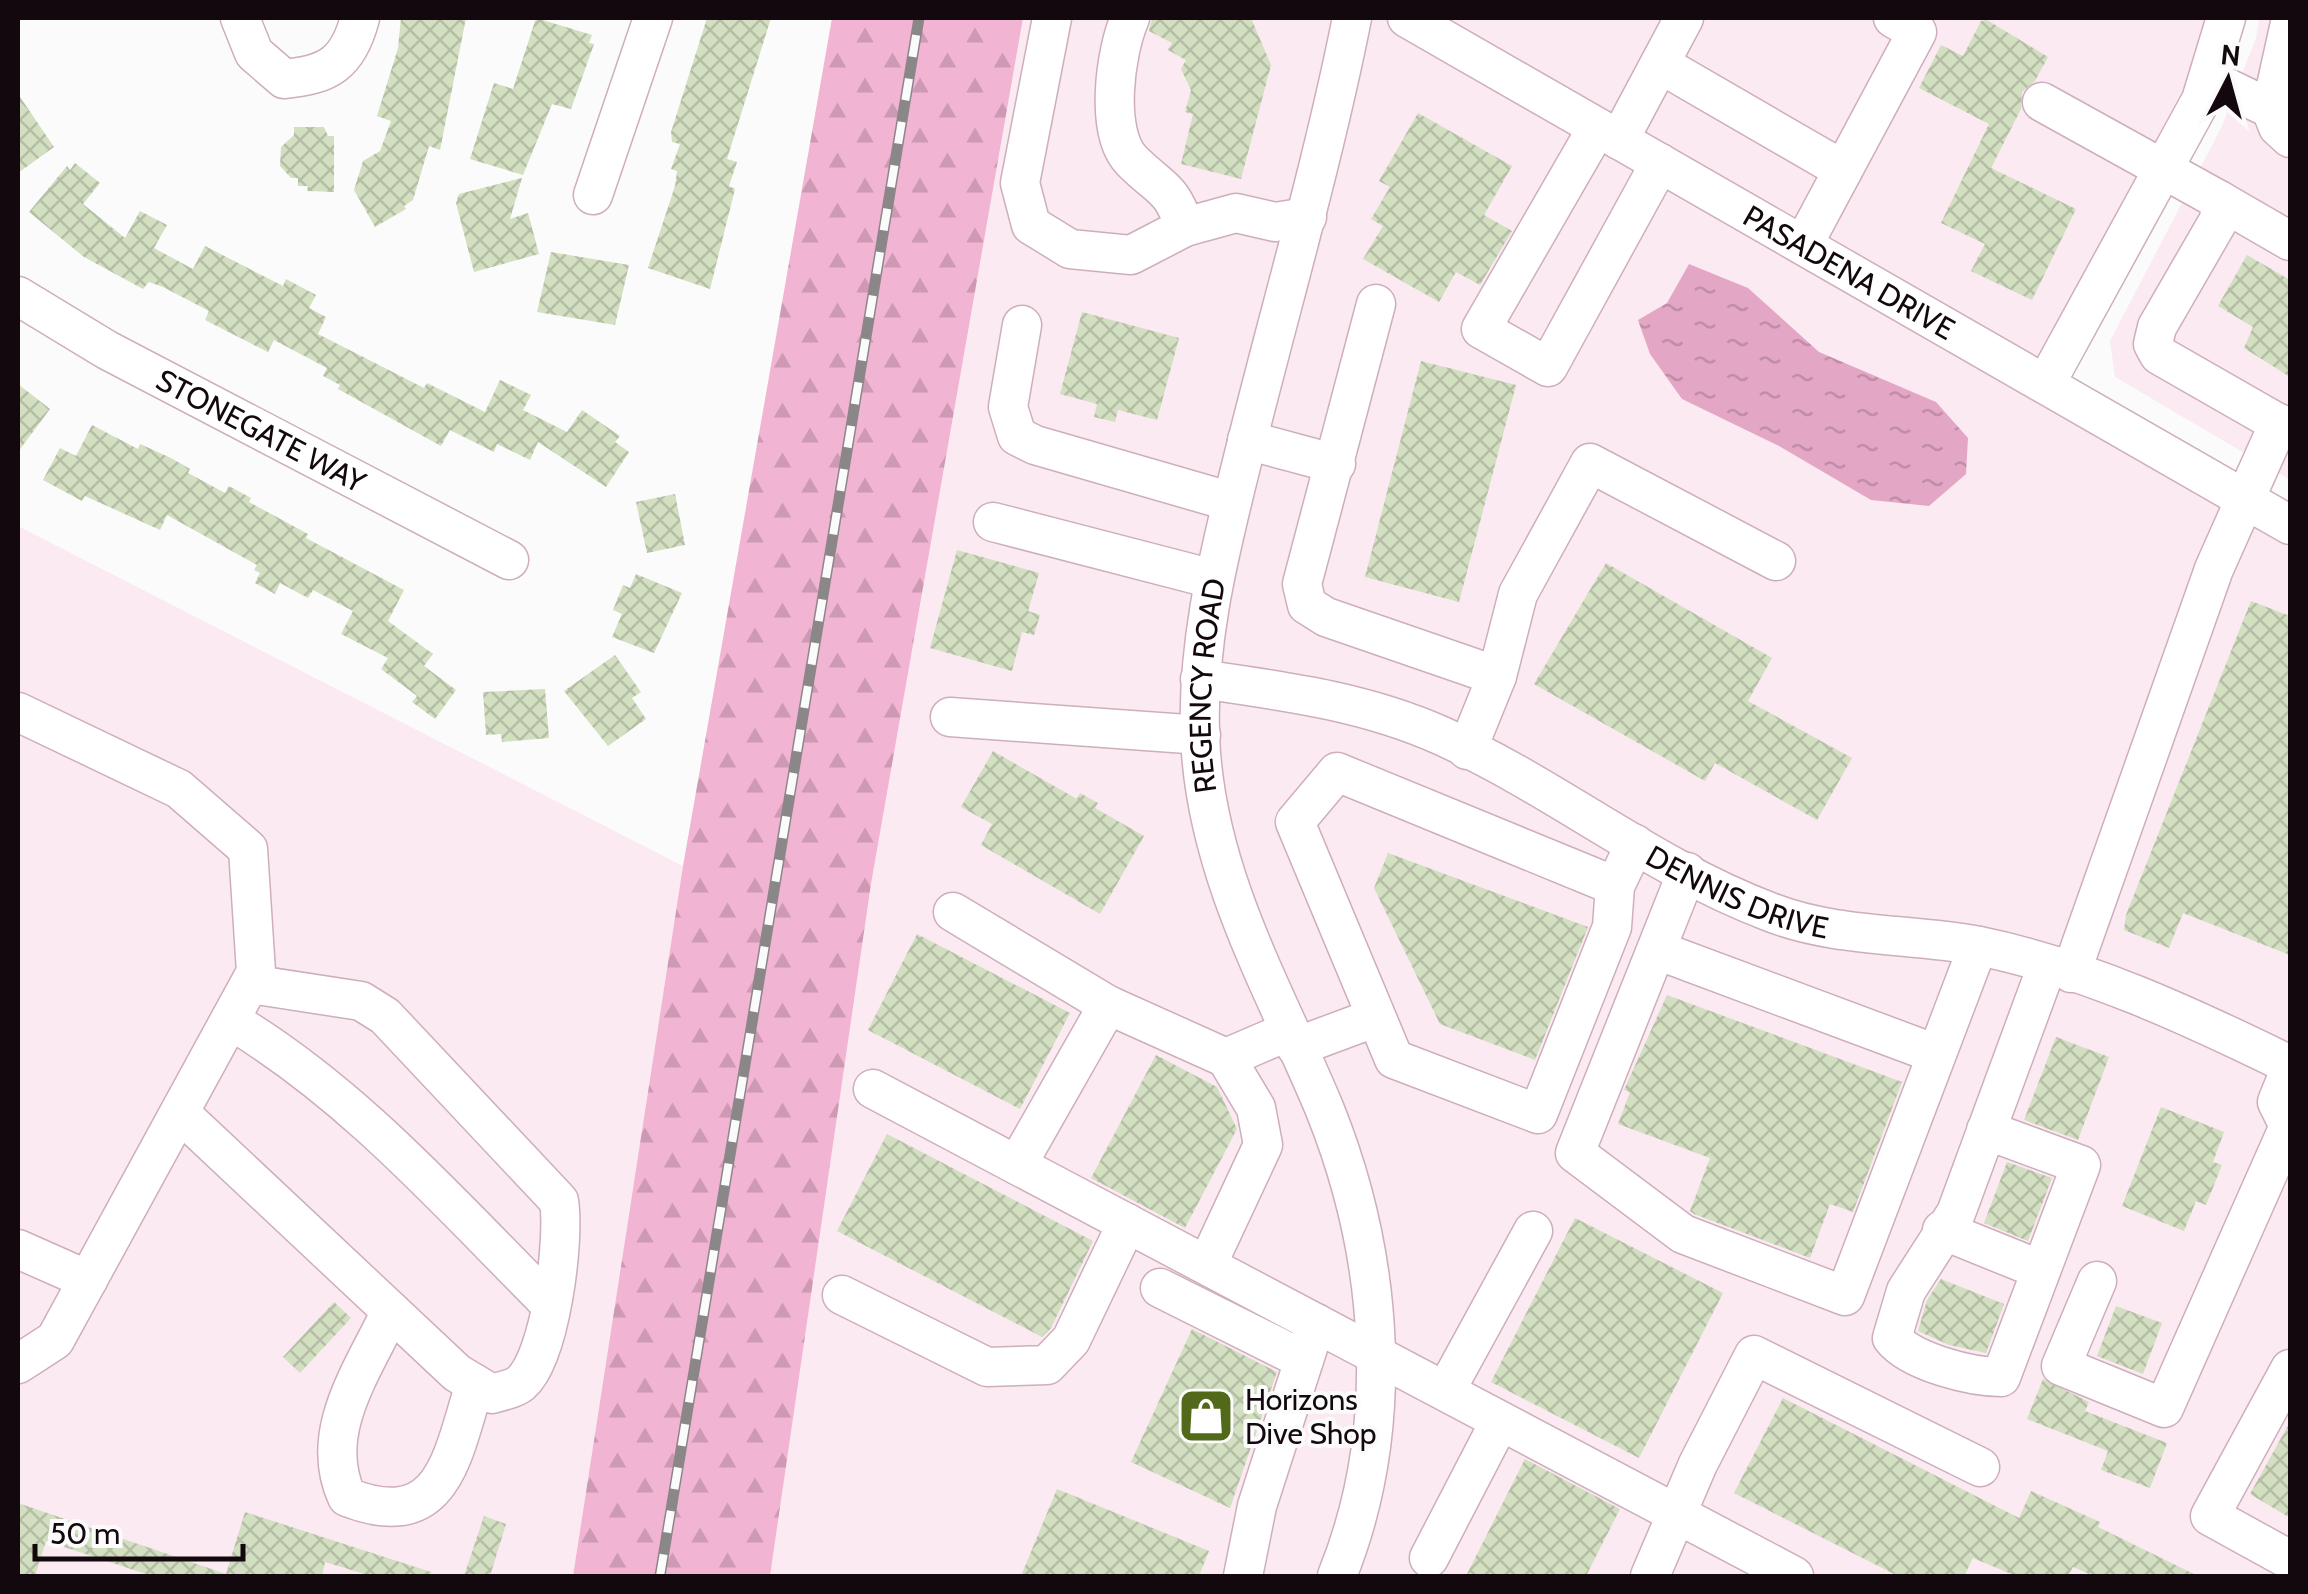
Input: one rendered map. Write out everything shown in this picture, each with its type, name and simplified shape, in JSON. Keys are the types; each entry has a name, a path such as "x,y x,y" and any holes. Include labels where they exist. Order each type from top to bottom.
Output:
{"street":[{"path":"240,18 254,53 284,79 318,76 340,60 360,18"},
{"path":"593,196 653,18"},
{"path":"1052,18 1020,184 1031,225 1070,249 1132,255 1185,227 1236,212 1275,222 1306,217"},
{"path":"1130,18 1112,122 1129,159 1174,194 1185,227"},
{"name":"REGENCY ROAD","path":"1337,1576 1350,1542 1366,1476 1377,1355 1374,1302 1356,1206 1325,1111 1226,883 1210,820 1200,679 1213,579 1306,217 1352,18"},
{"name":"PASADENA DRIVE","path":"1407,18 2290,525"},
{"path":"1660,163 1548,367 1481,329 1608,134 1660,64 1684,18"},
{"path":"1803,245 1917,32 1893,18"},
{"path":"2046,383 2165,168 2208,78 2226,18"},
{"path":"2208,78 2281,123 2290,23"},
{"path":"1660,64 1843,170"},
{"path":"2042,102 2290,241"},
{"path":"1986,1130 2081,1165 2001,1376 1983,1377 1906,1351 1892,1338 1906,1291 1956,1213 1986,1130 2059,970 2214,569 2244,498 2285,427 2159,355 2153,344 2157,328 2220,218 2219,200"},
{"name":"STONEGATE WAY","path":"18,296 107,350 509,560"},
{"path":"1376,304 1302,584 1306,604 1326,617 1497,676"},
{"path":"1022,325 1008,407 1017,436 1035,445 1232,502"},
{"path":"1247,440 1336,464"},
{"path":"1467,750 1497,676 1518,594 1590,463 1776,561"},
{"path":"993,522 1213,579"},
{"name":"DENNIS DRIVE","path":"1200,679 1362,706 1467,750 1686,872 1770,913 1814,926 1978,946 2134,995 2290,1067"},
{"path":"18,712 179,789 248,849 256,972 55,1340 18,1364"},
{"path":"950,717 1201,735"},
{"path":"1614,886 1337,772 1295,822 1394,1059 1538,1114 1612,926 1614,886 1636,844"},
{"path":"1686,872 1576,1154 1683,1234 1845,1296 1978,946"},
{"path":"953,912 1108,1005 1226,1058 1256,1108 1262,1144 1207,1265"},
{"path":"1656,950 1936,1054"},
{"path":"180,1112 456,1373 492,1394 519,1386 535,1365 564,1233 559,1200 385,1016 361,1001 250,984"},
{"path":"1017,1165 1108,1005"},
{"path":"1226,1058 1374,1018"},
{"path":"230,1020 293,1058 338,1094 550,1304"},
{"path":"2097,1281 2061,1366 2164,1408 2290,1126 2277,1102 2290,1067"},
{"path":"873,1089 1794,1576"},
{"path":"842,1296 987,1366 1047,1364 1071,1340 1127,1223"},
{"path":"1942,1230 2041,1270"},
{"path":"1446,1390 1532,1231"},
{"path":"18,1248 88,1280"},
{"path":"1160,1288 1304,1360"},
{"path":"390,1311 339,1422 335,1472 347,1497 373,1507 406,1507 430,1495 447,1472 476,1384"},
{"path":"1258,1572 1257,1506 1316,1323"},
{"path":"1650,1576 1754,1355 1980,1467"},
{"path":"2290,1368 2210,1516 2290,1560"},
{"path":"1429,1558 1499,1423"}],"shaded area":[{"path":"1023,18 2226,18 2047,383 2290,525 2290,1576 770,1576 871,884"},
{"path":"2259,18 2290,18 2290,480 2115,377 2110,341 2221,128 2256,38"},
{"path":"18,526 683,866 573,1576 18,1576"}],"green space":[{"path":"832,18 1023,18 871,884 770,1576 573,1576 683,866"}],"water":[{"path":"1689,264 1748,288 1819,352 1936,402 1968,438 1966,474 1929,506 1871,500 1779,446 1682,399 1650,354 1638,320 1667,303"}],"building":[{"path":"401,18 466,18 440,150 429,146 413,200 404,206 406,209 375,227 354,190 363,161 380,151 391,121 377,116 398,48"},
{"path":"536,18 592,35 589,43 594,44 571,109 552,104 523,175 470,159 494,83 513,89"},
{"path":"707,18 771,18 727,159 737,162 729,186 735,189 710,289 648,268 675,186 677,171 671,169 680,144 672,142 671,132"},
{"path":"1152,18 1251,18 1271,65 1241,179 1181,164 1193,114 1185,112 1191,90 1181,69 1186,60 1168,50 1172,43 1149,31"},
{"path":"1987,20 2048,57 2035,81 2022,92 2021,109 1991,168 2076,209 2032,300 1971,271 1985,244 1941,223 1989,124 1919,88 1941,45 1963,56 1981,21"},
{"path":"18,94 54,147 18,173"},
{"path":"1418,113 1512,166 1484,215 1512,231 1480,285 1456,272 1439,302 1363,259 1383,226 1371,219 1390,187 1379,181"},
{"path":"294,127 324,127 328,136 334,136 334,192 307,191 308,186 298,186 298,178 291,178 280,166 281,147 294,135"},
{"path":"75,163 100,183 83,204 125,238 140,211 167,225 154,248 193,269 205,246 283,286 286,279 316,295 309,308 326,317 318,334 424,388 427,383 485,412 500,380 531,395 523,410 567,432 582,410 620,436 615,442 629,452 606,487 538,442 530,460 497,444 494,452 450,430 441,446 338,389 340,385 323,376 327,368 274,340 268,352 205,320 209,311 163,287 149,282 143,289 84,257 29,212 67,166 70,170"},
{"path":"522,178 510,219 528,213 539,254 474,272 456,203 459,194"},
{"path":"551,252 629,265 615,325 537,312"},
{"path":"2247,255 2290,280 2290,377 2244,348 2253,327 2218,306"},
{"path":"1082,312 1179,338 1157,420 1118,410 1115,422 1094,417 1097,404 1060,394"},
{"path":"1421,361 1516,385 1459,602 1365,577"},
{"path":"18,384 50,409 18,452"},
{"path":"92,425 138,449 140,444 171,458 190,469 188,473 225,493 229,486 251,498 249,502 308,534 306,538 404,590 388,621 433,654 424,666 456,690 435,719 412,702 417,696 381,669 388,658 341,634 353,611 313,590 308,598 280,583 275,594 255,583 260,573 254,570 257,565 167,515 160,530 85,496 82,501 43,480 60,448 76,456"},
{"path":"675,494 685,545 647,553 636,502"},
{"path":"957,550 1039,573 1028,611 1040,615 1034,635 1022,632 1012,671 930,648"},
{"path":"1606,563 1772,658 1748,701 1852,758 1817,820 1715,763 1705,781 1534,684"},
{"path":"636,574 682,593 654,653 612,637 622,614 613,610 623,585 630,588"},
{"path":"2251,601 2290,616 2290,955 2183,913 2169,948 2124,930 2126,915"},
{"path":"615,655 641,692 632,698 646,719 608,746 564,691"},
{"path":"545,689 549,738 502,742 501,734 486,735 483,692"},
{"path":"993,751 1077,799 1080,793 1098,803 1095,808 1144,836 1100,914 981,845 992,824 961,807"},
{"path":"1388,853 1588,927 1535,1060 1440,1024 1374,888"},
{"path":"917,934 1070,1013 1020,1109 868,1030"},
{"path":"1667,995 1902,1082 1853,1212 1830,1204 1810,1258 1694,1214 1690,1211 1710,1158 1618,1124 1630,1092 1624,1090"},
{"path":"2056,1037 2109,1057 2078,1140 2024,1120"},
{"path":"1156,1055 1217,1087 1237,1129 1185,1228 1091,1178"},
{"path":"2161,1107 2224,1132 2213,1162 2222,1165 2206,1205 2196,1201 2184,1231 2122,1206"},
{"path":"887,1134 1093,1241 1051,1328 1042,1337 837,1231"},
{"path":"2007,1162 2052,1178 2028,1241 1984,1223"},
{"path":"1575,1218 1723,1293 1639,1458 1491,1382"},
{"path":"1941,1279 2004,1304 1986,1353 1949,1345 1918,1331 1927,1300"},
{"path":"334,1302 351,1318 300,1373 283,1357"},
{"path":"2116,1306 2162,1323 2143,1374 2097,1356"},
{"path":"1192,1329 1277,1372 1230,1508 1131,1462"},
{"path":"2043,1379 2089,1402 2085,1411 2167,1443 2150,1488 2101,1470 2108,1451 2027,1419"},
{"path":"1783,1398 2019,1518 2031,1491 2100,1522 2098,1527 2198,1576 2094,1576 2073,1567 2068,1576 2016,1576 1973,1558 1964,1576 1898,1576 1734,1493"},
{"path":"2290,1422 2290,1518 2250,1494"},
{"path":"1525,1459 1620,1509 1586,1576 1466,1576"},
{"path":"1057,1489 1209,1551 1199,1576 1021,1576"},
{"path":"18,1503 226,1574 245,1512 431,1572 430,1576 371,1576 325,1562 322,1576 152,1576 46,1541 35,1576 18,1576"},
{"path":"484,1516 506,1524 490,1576 464,1576"}],"railway":[{"path":"660,1576 919,18"}],"place":[{"name":"Horizons Dive Shop","path":"1206,1416"}]}
